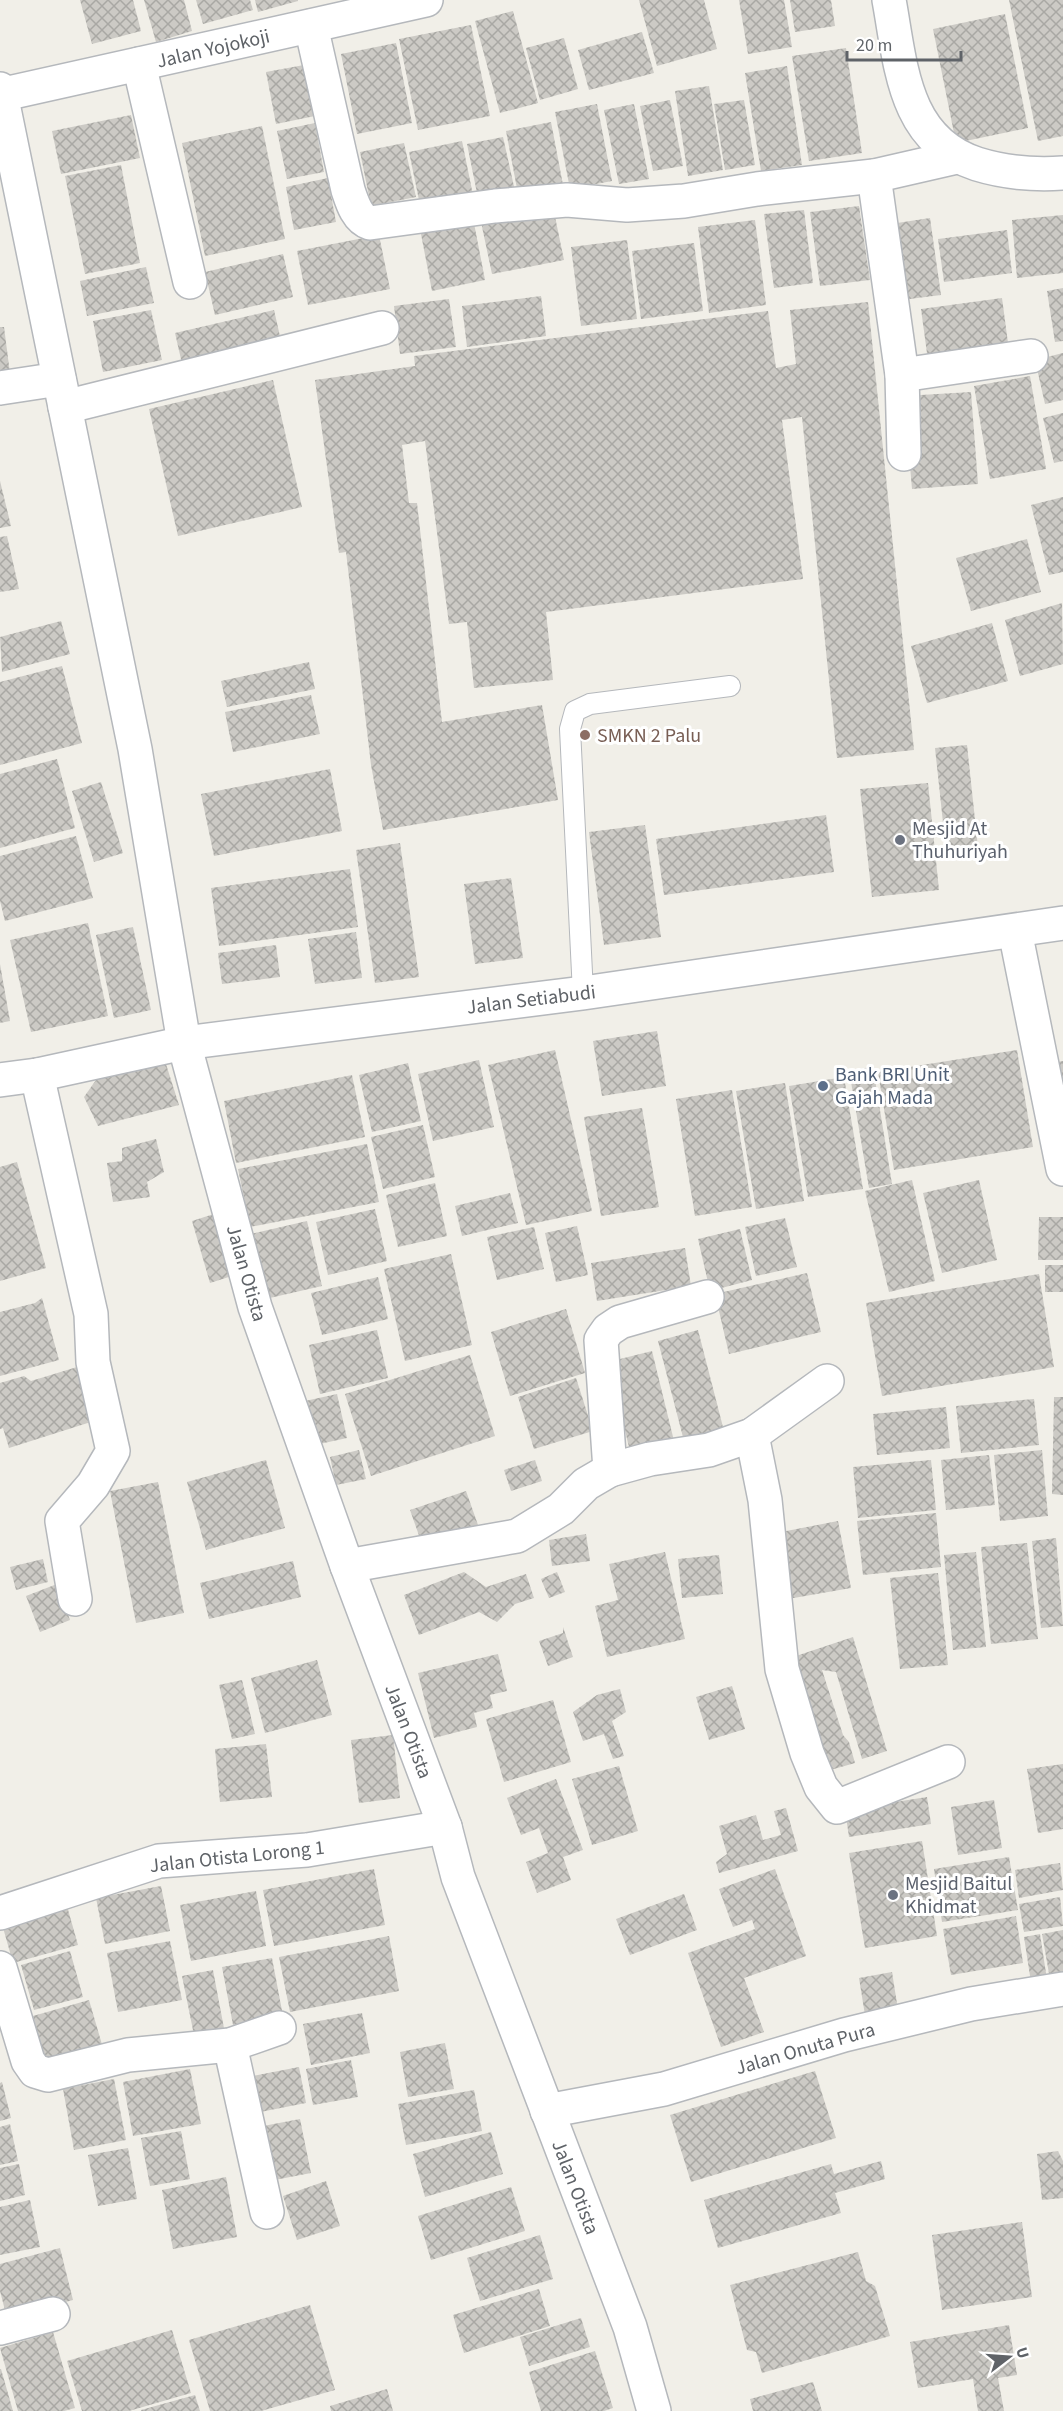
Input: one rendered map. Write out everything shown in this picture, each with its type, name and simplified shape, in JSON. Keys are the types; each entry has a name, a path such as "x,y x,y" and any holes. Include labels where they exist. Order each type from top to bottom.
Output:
{"street":[{"name":"Jalan Yojokoji","path":"1,93 426,0"},
{"path":"889,0 904,81 923,128 938,144 957,158 999,171 1035,175 1063,173"},
{"path":"311,26 348,190 357,211 364,221 370,223 495,206 567,200 627,206 673,202 874,176 957,158"},
{"path":"140,64 190,282"},
{"name":"Jalan Otista","path":"1,93 135,749 184,1043 255,1307 347,1566 445,1827 458,1877 630,2327 654,2411"},
{"path":"874,176 902,375 904,454"},
{"path":"0,388 62,393 382,328"},
{"path":"902,375 1031,356"},
{"name":"Jalan Setiabudi","path":"0,1080 37,1075 184,1043 583,993 1063,923"},
{"path":"1015,931 1063,1168"},
{"path":"37,1075 90,1314 93,1362 113,1450 93,1485 78,1499 62,1521 75,1599"},
{"path":"610,1470 601,1340 620,1322 707,1297"},
{"path":"347,1566 517,1536 561,1509 586,1484 610,1470 650,1459 709,1450 752,1436 826,1381"},
{"path":"752,1436 765,1500 782,1669 807,1752 821,1787 837,1807 948,1762"},
{"name":"Jalan Otista Lorong 1","path":"0,1913 159,1861 307,1850 445,1827"},
{"path":"0,1968 27,2061 35,2071 48,2075 128,2055 230,2045 279,2028"},
{"name":"Jalan Onuta Pura","path":"547,2111 664,2089 844,2035 971,2004 1063,1989"},
{"path":"230,2045 267,2212"},
{"path":"0,2328 53,2314"}],"lane":[{"path":"583,993 570,729 575,711 590,704 729,686"}],"building":[{"path":"80,0 133,0 141,31 92,44"},
{"path":"144,0 184,0 192,31 156,42"},
{"path":"196,0 250,0 253,10 203,24"},
{"path":"255,0 298,0 298,1 258,12"},
{"path":"639,0 704,0 717,49 657,66"},
{"path":"739,0 784,0 792,47 748,54"},
{"path":"790,0 831,0 835,26 795,32"},
{"path":"1009,0 1063,0 1063,136 1038,141"},
{"path":"513,11 538,103 500,113 475,21"},
{"path":"1005,14 1028,128 956,143 933,29"},
{"path":"471,25 490,116 418,130 399,39"},
{"path":"642,32 654,73 589,90 578,50"},
{"path":"564,38 578,89 540,100 526,48"},
{"path":"396,43 412,123 357,134 341,54"},
{"path":"846,48 862,153 809,161 792,56"},
{"path":"304,65 315,116 276,124 266,72"},
{"path":"787,66 802,165 761,171 745,73"},
{"path":"709,86 723,170 688,176 675,91"},
{"path":"670,100 683,166 653,171 640,106"},
{"path":"744,100 755,165 725,170 714,104"},
{"path":"597,104 612,181 570,189 555,112"},
{"path":"634,104 649,179 619,184 604,110"},
{"path":"131,115 140,158 61,174 52,131"},
{"path":"551,122 564,190 519,199 506,131"},
{"path":"315,123 324,172 287,179 277,131"},
{"path":"262,126 285,239 205,256 182,143"},
{"path":"503,137 515,191 478,198 467,144"},
{"path":"462,141 473,195 420,205 409,152"},
{"path":"404,143 416,197 371,206 360,152"},
{"path":"121,165 140,263 85,274 65,176"},
{"path":"328,178 336,222 294,230 286,187"},
{"path":"859,206 870,280 820,286 810,212"},
{"path":"553,207 564,260 492,274 481,222"},
{"path":"804,210 813,283 774,288 764,214"},
{"path":"1063,215 1063,273 1017,278 1012,220"},
{"path":"473,218 485,280 432,291 420,229"},
{"path":"930,218 941,295 894,301 884,225"},
{"path":"755,220 766,305 709,313 698,227"},
{"path":"1007,230 1012,273 944,282 938,239"},
{"path":"379,235 390,289 308,305 297,251"},
{"path":"627,240 637,319 581,326 571,247"},
{"path":"694,243 703,311 641,319 632,251"},
{"path":"283,254 293,297 215,315 205,272"},
{"path":"146,267 154,303 87,316 80,281"},
{"path":"1063,288 1063,341 1055,342 1047,291"},
{"path":"541,296 546,336 467,347 462,306"},
{"path":"1002,298 1010,358 929,368 921,309"},
{"path":"449,299 456,347 400,354 394,306"},
{"path":"868,302 914,750 837,758 802,417 782,420 803,579 546,612 553,680 474,688 467,622 449,624 425,441 402,445 409,503 417,503 442,722 542,705 558,800 383,830 371,765 346,552 339,553 315,380 415,366 414,356 768,311 776,368 796,364 790,310"},
{"path":"151,310 162,360 103,372 93,321"},
{"path":"274,310 282,345 183,368 175,333"},
{"path":"0,327 4,327 11,381 0,382"},
{"path":"1063,353 1063,400 1045,404 1035,360"},
{"path":"1030,376 1046,469 990,479 974,386"},
{"path":"273,380 302,507 178,536 149,409"},
{"path":"971,392 978,484 912,489 904,396"},
{"path":"1063,413 1063,461 1054,463 1043,418"},
{"path":"0,481 11,526 0,528"},
{"path":"1063,497 1063,572 1049,575 1031,505"},
{"path":"7,536 19,589 0,592 0,537"},
{"path":"1027,539 1041,592 971,611 956,558"},
{"path":"1062,603 1063,664 1020,676 1005,620"},
{"path":"61,621 70,654 2,672 0,637"},
{"path":"992,623 1008,681 927,703 911,646"},
{"path":"309,662 315,689 227,707 221,681"},
{"path":"62,666 82,743 0,765 0,682"},
{"path":"311,695 320,734 233,752 225,712"},
{"path":"967,745 979,857 947,860 935,748"},
{"path":"57,759 75,828 0,848 0,774"},
{"path":"330,769 342,831 214,856 201,794"},
{"path":"101,782 123,853 94,862 72,791"},
{"name":"Mesjid At Thuhuriyah","path":"928,783 939,890 872,897 860,789"},
{"path":"826,815 834,872 664,895 656,839"},
{"path":"645,825 661,937 604,945 589,832"},
{"path":"76,836 93,898 5,921 0,901 0,856"},
{"path":"400,843 419,977 375,983 356,850"},
{"path":"350,869 358,927 219,946 211,888"},
{"path":"511,878 523,958 475,964 464,884"},
{"path":"88,923 108,1016 31,1032 10,940"},
{"path":"133,927 151,1010 114,1018 96,935"},
{"path":"356,932 362,978 315,984 308,939"},
{"path":"276,945 280,977 222,984 218,953"},
{"path":"0,964 10,1021 0,1023"},
{"path":"657,1031 666,1086 602,1096 593,1041"},
{"path":"555,1050 592,1211 526,1225 488,1065"},
{"path":"1017,1050 1033,1147 894,1170 878,1072"},
{"path":"479,1060 494,1127 433,1141 418,1074"},
{"path":"165,1061 179,1105 98,1126 84,1097 96,1080"},
{"path":"1063,1061 1063,1115 1050,1064"},
{"path":"408,1063 421,1121 372,1132 359,1075"},
{"path":"873,1067 892,1184 869,1188 849,1070"},
{"path":"352,1075 365,1137 236,1163 224,1101"},
{"path":"844,1077 863,1189 808,1197 789,1086"},
{"path":"785,1083 804,1201 756,1209 736,1091"},
{"path":"732,1090 752,1207 695,1216 676,1099"},
{"path":"642,1108 659,1207 601,1216 584,1117"},
{"path":"423,1125 435,1177 383,1189 371,1137"},
{"path":"156,1139 164,1172 147,1182 150,1197 113,1202 107,1163 122,1161 122,1148"},
{"path":"367,1144 379,1202 250,1227 238,1169"},
{"path":"17,1162 46,1268 0,1281 0,1167"},
{"path":"912,1180 935,1281 889,1292 865,1191"},
{"path":"979,1180 997,1260 942,1273 923,1193"},
{"path":"435,1183 447,1236 398,1247 386,1195"},
{"path":"510,1193 518,1223 462,1236 455,1206"},
{"path":"375,1209 387,1261 328,1275 316,1222"},
{"path":"220,1212 238,1274 210,1283 192,1221"},
{"path":"1039,1217 1063,1217 1063,1260 1038,1260"},
{"path":"785,1218 797,1267 756,1276 745,1227"},
{"path":"307,1221 322,1286 261,1300 246,1235"},
{"path":"577,1226 588,1275 556,1282 545,1233"},
{"path":"534,1227 544,1269 497,1280 487,1237"},
{"path":"740,1229 752,1280 710,1291 698,1239"},
{"path":"685,1248 691,1286 597,1301 591,1263"},
{"path":"451,1254 472,1345 405,1361 384,1269"},
{"path":"1045,1265 1063,1265 1063,1292 1045,1292"},
{"path":"807,1273 821,1332 729,1354 715,1294"},
{"path":"1039,1274 1054,1367 882,1396 866,1303"},
{"path":"378,1277 388,1319 322,1335 311,1293"},
{"path":"42,1298 59,1360 0,1376 0,1312 35,1303"},
{"path":"566,1309 585,1373 510,1396 491,1332"},
{"path":"377,1330 388,1378 320,1394 309,1345"},
{"path":"698,1330 724,1431 684,1441 658,1341"},
{"path":"652,1351 674,1441 630,1451 608,1362"},
{"path":"470,1355 495,1436 371,1476 345,1394"},
{"path":"77,1367 94,1421 9,1448 3,1428 0,1429 0,1383 24,1376 31,1381"},
{"path":"576,1378 593,1431 534,1449 518,1397"},
{"path":"337,1394 347,1438 315,1445 305,1401"},
{"path":"1054,1397 1063,1397 1063,1495 1052,1494"},
{"path":"1034,1399 1039,1445 961,1453 956,1406"},
{"path":"946,1407 950,1448 877,1455 873,1414"},
{"path":"359,1450 366,1479 336,1485 330,1457"},
{"path":"1042,1450 1048,1516 1000,1521 994,1455"},
{"path":"989,1455 995,1505 946,1510 941,1460"},
{"path":"266,1460 285,1528 206,1550 187,1482"},
{"path":"535,1460 542,1481 511,1491 504,1470"},
{"path":"931,1460 936,1510 858,1518 853,1467"},
{"path":"158,1482 184,1613 136,1623 110,1491"},
{"path":"466,1491 478,1525 422,1544 410,1510"},
{"path":"936,1513 941,1567 863,1575 857,1521"},
{"path":"838,1521 851,1588 788,1599 776,1533"},
{"path":"586,1534 590,1561 552,1566 549,1540"},
{"path":"1056,1538 1063,1626 1041,1628 1032,1541"},
{"path":"1027,1543 1038,1639 991,1644 981,1547"},
{"path":"665,1552 685,1639 607,1657 595,1606 618,1600 609,1564"},
{"path":"976,1552 986,1647 953,1650 944,1555"},
{"path":"719,1555 723,1594 682,1598 678,1559"},
{"path":"43,1559 48,1582 16,1590 10,1567"},
{"path":"293,1561 301,1597 209,1619 200,1583"},
{"path":"464,1572 486,1587 526,1574 534,1598 515,1604 497,1622 479,1612 419,1635 404,1595"},
{"path":"557,1572 565,1592 549,1598 541,1579"},
{"path":"938,1573 948,1665 900,1669 890,1578"},
{"path":"57,1584 70,1620 40,1632 26,1596"},
{"path":"563,1627 573,1657 548,1666 539,1641 563,1633"},
{"path":"853,1637 887,1751 862,1759 836,1672 822,1670 843,1735 849,1742 855,1763 827,1771 793,1657"},
{"path":"498,1654 507,1691 490,1695 493,1708 474,1713 477,1727 434,1738 418,1673"},
{"path":"317,1660 332,1715 265,1733 251,1678"},
{"path":"242,1680 255,1734 232,1739 219,1685"},
{"path":"732,1686 745,1729 709,1740 696,1697"},
{"path":"620,1689 626,1712 612,1721 624,1756 613,1759 604,1734 583,1741 573,1712 597,1695"},
{"path":"553,1700 571,1762 504,1782 486,1719"},
{"path":"393,1735 400,1798 359,1803 351,1740"},
{"path":"266,1744 272,1797 220,1802 215,1749"},
{"path":"1063,1764 1063,1829 1038,1833 1027,1769"},
{"path":"619,1766 638,1831 592,1845 572,1779"},
{"path":"556,1779 583,1850 563,1857 571,1880 537,1893 526,1862 548,1853 539,1828 521,1835 507,1798"},
{"path":"927,1797 931,1824 849,1837 845,1810"},
{"path":"994,1800 1002,1848 958,1855 951,1807"},
{"path":"786,1808 798,1851 719,1873 716,1862 727,1854 719,1826 756,1815 763,1840 781,1835 774,1811"},
{"name":"Mesjid Baitul Khidmat","path":"922,1841 937,1936 865,1948 849,1853"},
{"path":"1009,1857 1018,1910 942,1922 934,1869"},
{"path":"1060,1863 1063,1890 1019,1898 1015,1870"},
{"path":"374,1869 385,1925 274,1946 263,1890"},
{"path":"775,1869 806,1956 744,1978 764,2032 721,2047 688,1953 755,1929 752,1920 733,1927 719,1889"},
{"path":"161,1886 170,1931 105,1944 96,1898"},
{"path":"256,1891 266,1946 191,1961 180,1905"},
{"path":"684,1894 697,1930 630,1955 616,1919"},
{"path":"1060,1897 1063,1926 1024,1932 1019,1904"},
{"path":"65,1899 78,1945 13,1963 0,1917"},
{"path":"1016,1916 1023,1963 951,1975 943,1929"},
{"path":"1063,1930 1063,1983 1051,1985 1042,1934"},
{"path":"1040,1934 1048,1986 1032,1989 1024,1937"},
{"path":"389,1936 399,1991 290,2012 279,1957"},
{"path":"170,1941 182,2000 118,2012 107,1953"},
{"path":"70,1951 83,1997 34,2010 21,1965"},
{"path":"272,1958 283,2016 233,2025 222,1967"},
{"path":"213,1970 226,2039 196,2045 182,1976"},
{"path":"892,1972 898,2010 865,2015 859,1978"},
{"path":"89,2000 103,2048 46,2064 33,2016"},
{"path":"362,2013 370,2053 311,2065 303,2024"},
{"path":"445,2043 454,2089 408,2097 400,2052"},
{"path":"351,2060 358,2097 313,2105 306,2069"},
{"path":"299,2067 306,2103 250,2114 243,2078"},
{"path":"190,2069 201,2124 133,2136 123,2082"},
{"path":"815,2071 836,2138 691,2182 670,2115"},
{"path":"114,2079 126,2140 74,2150 63,2089"},
{"path":"2,2082 11,2118 0,2121 0,2083"},
{"path":"474,2090 482,2131 406,2145 398,2104"},
{"path":"300,2119 311,2173 264,2182 253,2128"},
{"path":"10,2124 18,2161 0,2165 0,2127"},
{"path":"181,2131 190,2179 150,2186 141,2138"},
{"path":"491,2132 503,2174 425,2197 413,2154"},
{"path":"128,2148 137,2199 98,2206 88,2155"},
{"path":"1058,2151 1063,2161 1063,2198 1042,2200 1037,2154"},
{"path":"881,2161 885,2179 835,2193 841,2213 718,2248 704,2200 831,2164 834,2174"},
{"path":"19,2164 25,2195 0,2201 0,2168"},
{"path":"226,2177 237,2237 173,2249 162,2190"},
{"path":"326,2181 340,2226 297,2240 283,2196"},
{"path":"511,2187 525,2231 431,2260 418,2216"},
{"path":"30,2200 40,2247 0,2255 0,2207"},
{"path":"1022,2222 1032,2297 942,2310 932,2235"},
{"path":"540,2235 553,2279 480,2301 467,2258"},
{"path":"60,2248 73,2300 7,2318 0,2291 0,2264"},
{"path":"858,2252 866,2281 875,2286 890,2336 762,2373 756,2352 747,2350 730,2285"},
{"path":"539,2289 550,2326 464,2353 453,2315"},
{"path":"310,2305 335,2390 261,2411 210,2411 189,2340"},
{"path":"581,2318 590,2347 529,2366 520,2337"},
{"path":"1009,2325 1017,2375 998,2378 1004,2411 978,2411 973,2379 918,2388 910,2342"},
{"path":"172,2330 191,2393 129,2411 82,2411 67,2361"},
{"path":"53,2332 75,2408 64,2411 18,2411 0,2348"},
{"path":"595,2351 613,2408 604,2411 541,2411 529,2372"},
{"path":"1,2369 13,2411 0,2411"},
{"path":"813,2382 822,2411 753,2411 750,2399"},
{"path":"387,2389 393,2411 331,2411 330,2406"},
{"path":"195,2395 200,2411 141,2411 141,2410"}],"place":[{"name":"SMKN 2 Palu","path":"585,735"},
{"name":"Mesjid At Thuhuriyah","path":"900,840"},
{"name":"Bank BRI Unit Gajah Mada","path":"823,1086"},
{"name":"Mesjid Baitul Khidmat","path":"893,1895"}]}
